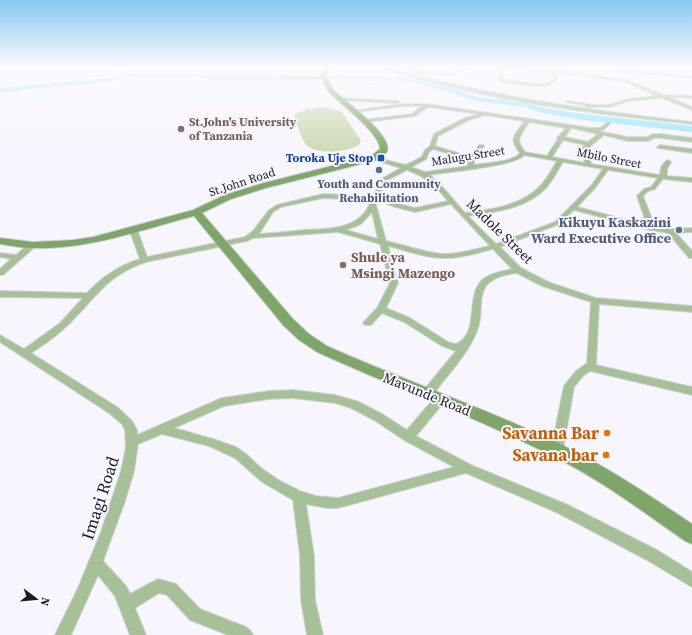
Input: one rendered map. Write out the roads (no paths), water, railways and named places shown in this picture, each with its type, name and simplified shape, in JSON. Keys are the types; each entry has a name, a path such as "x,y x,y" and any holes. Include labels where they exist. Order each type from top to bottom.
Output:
{"street":[{"path":"338,97 365,121 384,144 384,150 374,158"},
{"path":"498,97 559,109 692,123"},
{"path":"559,109 615,105 629,100 659,97"},
{"path":"666,97 692,109"},
{"path":"341,99 420,105"},
{"path":"568,102 605,106"},
{"path":"355,111 398,105 426,105 590,130 628,139 648,140 653,136 661,136 692,140"},
{"path":"365,121 413,115 426,105"},
{"path":"252,236 341,230 360,221 368,214 385,179 421,161 427,151 432,147 436,135 467,119 485,114"},
{"path":"561,120 567,127"},
{"name":"Malugu Street","path":"424,174 471,164 514,160 523,153 515,141 527,121"},
{"path":"590,130 600,129 608,123"},
{"path":"549,157 567,127"},
{"path":"589,166 585,150 589,144 602,134"},
{"path":"560,138 589,144"},
{"path":"432,147 456,154 471,164 481,146"},
{"path":"660,146 692,151"},
{"name":"Mbilo Street","path":"523,153 606,169 660,178 690,181"},
{"name":"Madole Street","path":"374,158 424,174 438,185 463,215 518,270 545,284 595,302 689,309"},
{"name":"St.John Road","path":"0,241 33,245 80,242 133,230 196,212 228,197 374,158"},
{"path":"463,215 503,208 531,197 546,184 561,160"},
{"path":"652,228 640,196 646,190 653,188 660,178 664,177 663,172 665,165 668,162"},
{"path":"341,230 346,233 417,252 445,256 460,255 494,247 557,224 593,187 606,169"},
{"path":"24,354 50,335 67,320 100,283 116,271 130,264 144,260 247,239 252,236 271,211 280,206 330,196 375,200 415,210 433,207 437,204 453,202"},
{"path":"368,324 381,309 394,283 382,242 375,200"},
{"path":"574,208 652,228 670,231 692,230"},
{"name":"Mavunde Road","path":"196,212 288,322 304,337 322,349 557,450 602,476 692,535"},
{"path":"133,230 144,260"},
{"path":"670,231 692,256"},
{"path":"0,273 33,245"},
{"path":"0,255 17,258"},
{"path":"408,437 466,344 474,328 481,287 486,281 502,274 518,270"},
{"path":"0,294 89,296"},
{"path":"557,450 568,386 579,374 592,364 595,302"},
{"path":"381,309 407,320 445,344 456,348 466,344"},
{"path":"689,309 692,318"},
{"name":"Imagi Road","path":"0,338 113,410 123,419 131,430 132,453 127,478 96,563 63,635"},
{"path":"589,367 692,391"},
{"path":"132,442 222,402 269,395 293,394 314,396 355,405 378,417 408,437 467,468 563,509 652,555 692,580"},
{"path":"161,429 204,441 239,455 257,472 292,494 310,501 327,504 338,504 467,468"},
{"path":"299,497 307,556 308,600 315,635"},
{"path":"96,563 121,591 138,635"},
{"path":"127,604 158,586 171,589 195,615 242,632 245,635"}],"waterway":[{"path":"467,97 527,105 538,109 576,116 692,129"}],"place":[{"name":"St.John's University of Tanzania","path":"181,129"},
{"name":"Toroka Uje Stop","path":"381,158"},
{"name":"Youth and Community Rehabilitation","path":"379,170"},
{"name":"Kikuyu Kaskazini Ward Executive Office","path":"679,230"},
{"name":"Shule ya Msingi Mazengo","path":"343,265"},
{"name":"Savanna Bar","path":"607,433"},
{"name":"Savana bar","path":"606,455"}]}
